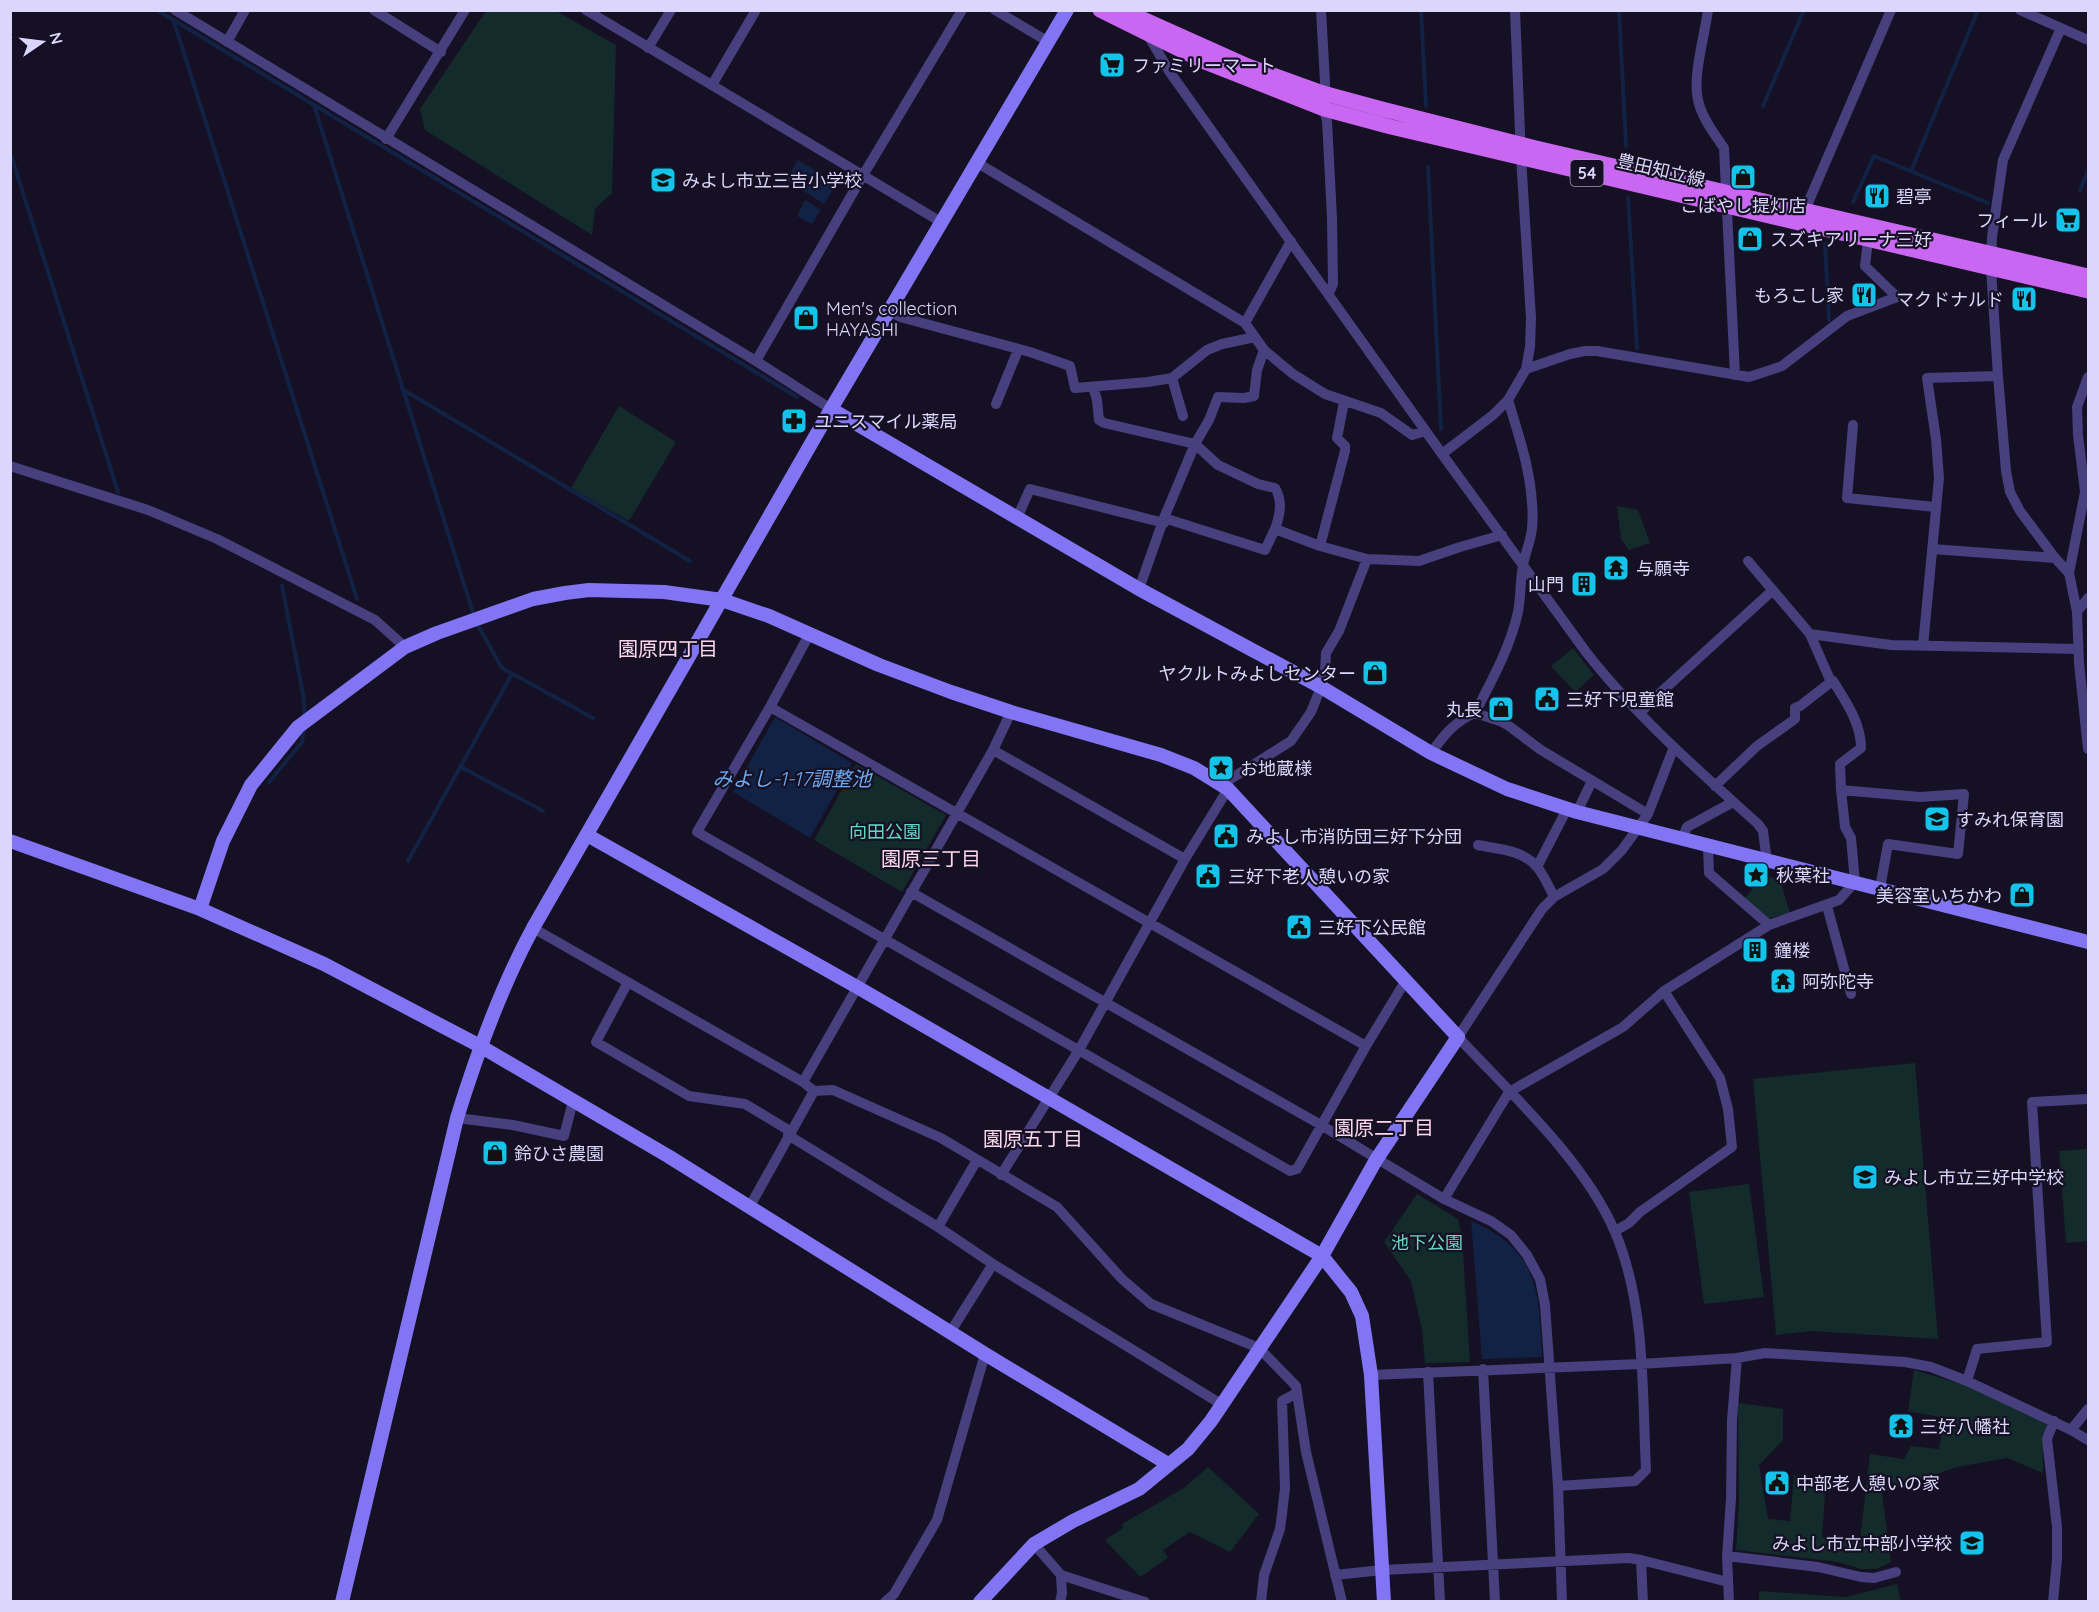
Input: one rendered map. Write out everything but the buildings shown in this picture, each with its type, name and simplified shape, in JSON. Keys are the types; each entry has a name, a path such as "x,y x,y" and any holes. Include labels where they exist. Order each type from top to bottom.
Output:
{"main road":[{"name":"豊田知立線","path":"1100,10 1205,62 1324,109 1391,127 1520,151 1727,198 1868,240 2088,276"},
{"name":"豊田知立線","path":"1123,10 1248,66 1323,93 1520,151"},
{"name":"豊田知立線","path":"1727,198 1805,210 1991,261 2088,291"}],"street":[{"path":"175,10 756,361 831,409 1139,589 1321,687 1431,753 1507,789 1572,811 2088,942"},
{"path":"227,42 245,10"},
{"path":"374,10 441,52"},
{"path":"386,139 465,10"},
{"path":"586,10 862,177 941,222"},
{"path":"648,48 671,10"},
{"path":"712,85 756,10"},
{"path":"756,361 962,10"},
{"path":"994,10 1047,41"},
{"path":"342,1602 457,1118 480,1046 512,970 533,928 831,409 1067,10"},
{"path":"1321,10 1325,82 1323,93 1327,121 1332,218 1333,284 1329,293"},
{"path":"1443,454 1493,415 1508,400 1526,369 1530,347 1531,318 1520,151 1515,10"},
{"path":"1708,10 1697,78 1697,94 1711,128 1724,148 1734,375"},
{"path":"1805,210 1891,10"},
{"path":"2020,10 2088,40"},
{"path":"2061,28 2003,160 1992,237 1991,261 1998,376 2006,471 2010,492 2020,511 2069,573"},
{"path":"1148,35 1169,71 1426,431 1610,682 1674,747 1763,831 1767,862"},
{"path":"976,162 1245,322 1264,350 1293,375 1325,394 1381,413 1412,435 1426,431"},
{"path":"1526,369 1570,354 1591,351 1749,377 1782,366 1847,316 1897,297 1865,266 1868,240"},
{"path":"1245,322 1291,241"},
{"path":"890,311 900,316 1070,366 1075,388 1172,378 1207,350 1222,344 1255,337"},
{"path":"996,404 1018,350"},
{"path":"1139,589 1194,444 1209,420 1218,397 1254,396 1257,370 1264,350"},
{"path":"1923,646 1939,478 1927,378 1998,376"},
{"path":"2088,377 2077,407 2085,492 2069,573 2077,612 2078,650 2085,661 2088,749"},
{"path":"1172,378 1183,416"},
{"path":"1017,519 1030,489 1164,520 1265,550 1275,529 1280,506 1275,488 1258,484 1218,465 1194,444 1104,423 1099,420 1093,387"},
{"path":"1431,753 1446,732 1459,720 1475,713 1503,660 1518,610 1523,563 1530,540 1532,502 1521,441 1508,400"},
{"path":"1320,546 1345,451 1345,446 1337,438 1344,402"},
{"path":"1853,426 1847,498 1935,507"},
{"path":"10,466 148,510 208,535 375,620 405,647"},
{"path":"1275,529 1367,560 1419,561 1502,535"},
{"path":"1932,549 2055,558"},
{"path":"1001,1175 1079,1050 1225,787 1291,741 1311,712 1321,687 1326,653 1339,631 1367,560"},
{"path":"1444,1199 1509,1092 1623,1027 1664,991 1769,925 1839,900 1855,882 1851,838 1845,827 1840,764 1861,748 1861,738 1852,713 1833,681 1831,682 1810,634 1748,561"},
{"path":"200,909 223,841 251,785 298,727 405,647 437,633 533,599 565,592 589,590 664,592 722,600 769,616 879,665 1011,712 1161,755 1194,768 1225,787 1559,1146 1588,1182 1615,1231 1631,1284 1637,1319 1646,1470 1635,1481 1558,1486"},
{"path":"1641,713 1654,698 1773,590"},
{"path":"2077,612 2088,598"},
{"path":"810,633 697,832 1290,1171 1297,1169 1406,980"},
{"path":"1810,634 1859,642 1923,646 2078,650"},
{"path":"1715,786 1757,746 1795,719 1795,708 1831,682"},
{"path":"770,707 1366,1047"},
{"path":"803,1082 993,750 1011,712"},
{"path":"1475,713 1509,726 1541,750 1648,814"},
{"path":"980,1602 1034,1544 1072,1521 1139,1489 1188,1449 1322,1256 1376,1160 1534,919 1554,897 1595,874 1622,850 1648,814 1674,747"},
{"path":"993,750 1185,860"},
{"path":"1537,867 1592,781"},
{"path":"1841,790 1920,797 1964,794 1958,854 1888,844 1880,888"},
{"path":"1682,839 1687,827 1733,802"},
{"path":"587,835 857,987 1322,1256 1351,1292 1362,1316 1371,1375 1384,1602"},
{"path":"10,841 200,909 324,964 480,1046 750,1206 985,1354 1168,1464"},
{"path":"1478,845 1508,850 1528,859 1537,867 1554,897"},
{"path":"1708,847 1709,873 1769,925"},
{"path":"911,892 1321,1125 1444,1199 1491,1221 1510,1235 1527,1255 1540,1279 1543,1297 1558,1486 1562,1602"},
{"path":"1827,906 1851,994"},
{"path":"533,928 814,1090 833,1090 941,1138 1057,1207 1122,1280 1151,1304 1259,1348 1296,1386 1306,1452 1342,1602"},
{"path":"628,982 596,1042 689,1096 745,1104 993,1264 1221,1404"},
{"path":"1615,1231 1732,1147 1728,1109 1720,1078 1664,991"},
{"path":"750,1206 814,1090"},
{"path":"1967,1381 1977,1349 2047,1342 2032,1102 2088,1099"},
{"path":"457,1118 513,1125 564,1136 573,1101"},
{"path":"938,1227 977,1160"},
{"path":"951,1331 993,1264"},
{"path":"1371,1375 1640,1364 1737,1358 1765,1353 1905,1362 1931,1367 1967,1381 2054,1421 2088,1440"},
{"path":"885,1602 894,1594 937,1520 985,1354"},
{"path":"1729,1602 1727,1556 1731,1499 1733,1396 1737,1358"},
{"path":"1483,1369 1495,1602"},
{"path":"1428,1372 1440,1602"},
{"path":"1262,1602 1264,1575 1280,1529 1282,1514 1285,1478 1282,1401 1297,1393"},
{"path":"2071,1430 2088,1409"},
{"path":"2053,1602 2057,1527 2047,1439 2054,1421"},
{"path":"1034,1544 1061,1575 1145,1602"},
{"path":"1727,1556 1818,1567 1861,1577 1874,1578 1896,1572"},
{"path":"1335,1575 1493,1564 1641,1560 1728,1582"},
{"path":"1641,1560 1643,1602"},
{"path":"1060,1602 1061,1575"}],"green space":[{"path":"486,11 556,11 616,45 612,193 595,209 592,235 425,130 420,109"},
{"path":"619,406 676,442 629,521 571,488"},
{"path":"1617,506 1638,510 1650,543 1629,550 1621,539"},
{"path":"1573,648 1594,675 1575,692 1551,666"},
{"name":"向田公園","path":"856,764 946,815 902,892 814,840"},
{"path":"1764,875 1780,880 1790,913 1766,919 1745,898"},
{"path":"1915,1063 1938,1339 1811,1331 1776,1335 1753,1079"},
{"path":"2088,1149 2088,1241 2066,1243 2059,1151"},
{"path":"1749,1184 1764,1297 1704,1304 1689,1192"},
{"name":"池下公園","path":"1417,1194 1458,1219 1462,1236 1470,1362 1425,1363 1422,1330 1411,1281 1384,1242"},
{"path":"1914,1370 1968,1386 2047,1424 2043,1438 2043,1473 2007,1458 1957,1467 1882,1493 1891,1562 1877,1569 1861,1569 1838,1562 1736,1550 1739,1502 1738,1403 1783,1409 1783,1440 1759,1465 1768,1519 1790,1521 1794,1475 1826,1481 1822,1537 1860,1540 1870,1454 1904,1459 1911,1446 1939,1449 1944,1418 1908,1411"},
{"path":"1208,1467 1259,1514 1230,1552 1190,1532 1163,1550 1168,1558 1140,1577 1105,1540 1123,1528 1122,1524 1184,1488"},
{"path":"1897,1584 1901,1601 1759,1601 1759,1591 1846,1597"}],"water":[{"path":"798,160 837,183 824,204 786,180"},
{"path":"805,200 821,210 812,224 797,216"},
{"name":"みよし-1-17調整池","path":"775,717 852,763 810,838 733,792"},
{"path":"1471,1221 1493,1232 1523,1259 1536,1293 1542,1357 1482,1359"}],"waterway":[{"path":"157,10 797,397"},
{"path":"1421,10 1426,106"},
{"path":"1619,10 1626,146"},
{"path":"1763,106 1804,10"},
{"path":"1911,171 1978,10"},
{"path":"174,22 357,599"},
{"path":"314,105 474,616"},
{"path":"10,152 118,492"},
{"path":"1853,202 1874,156 1988,203"},
{"path":"1428,167 1441,429"},
{"path":"2080,190 2088,171"},
{"path":"1628,197 1637,348"},
{"path":"1825,244 1829,320"},
{"path":"402,389 690,561"},
{"path":"282,586 303,694 305,718"},
{"path":"477,624 502,668 593,718"},
{"path":"408,861 512,674"},
{"path":"269,782 302,742 304,728"},
{"path":"461,767 543,811"}],"place":[{"name":"ファミリーマート","path":"1112,65"},
{"name":"こばやし提灯店","path":"1743,177"},
{"name":"みよし市立三吉小学校","path":"663,180"},
{"name":"碧亭","path":"1877,196"},
{"name":"フィール","path":"2068,220"},
{"name":"スズキアリーナ三好","path":"1750,239"},
{"name":"もろこし家","path":"1864,295"},
{"name":"マクドナルド","path":"2024,299"},
{"name":"Men's collection HAYASHI","path":"806,318"},
{"name":"ユニスマイル薬局","path":"794,421"},
{"name":"与願寺","path":"1616,568"},
{"name":"山門","path":"1584,584"},
{"name":"ヤクルトみよしセンター","path":"1375,673"},
{"name":"三好下児童館","path":"1547,699"},
{"name":"丸長","path":"1501,709"},
{"name":"お地蔵様","path":"1221,768"},
{"name":"すみれ保育園","path":"1937,819"},
{"name":"みよし市消防団三好下分団","path":"1226,836"},
{"name":"秋葉社","path":"1756,875"},
{"name":"三好下老人憩いの家","path":"1208,876"},
{"name":"美容室いちかわ","path":"2022,895"},
{"name":"三好下公民館","path":"1299,927"},
{"name":"鐘楼","path":"1755,950"},
{"name":"阿弥陀寺","path":"1783,981"},
{"name":"鈴ひさ農園","path":"495,1153"},
{"name":"みよし市立三好中学校","path":"1865,1177"},
{"name":"三好八幡社","path":"1901,1426"},
{"name":"中部老人憩いの家","path":"1777,1483"},
{"name":"みよし市立中部小学校","path":"1972,1543"}],"district":[{"name":"園原四丁目","path":"668,648"},
{"name":"園原三丁目","path":"931,858"},
{"name":"園原二丁目","path":"1384,1127"},
{"name":"園原五丁目","path":"1033,1138"}]}
